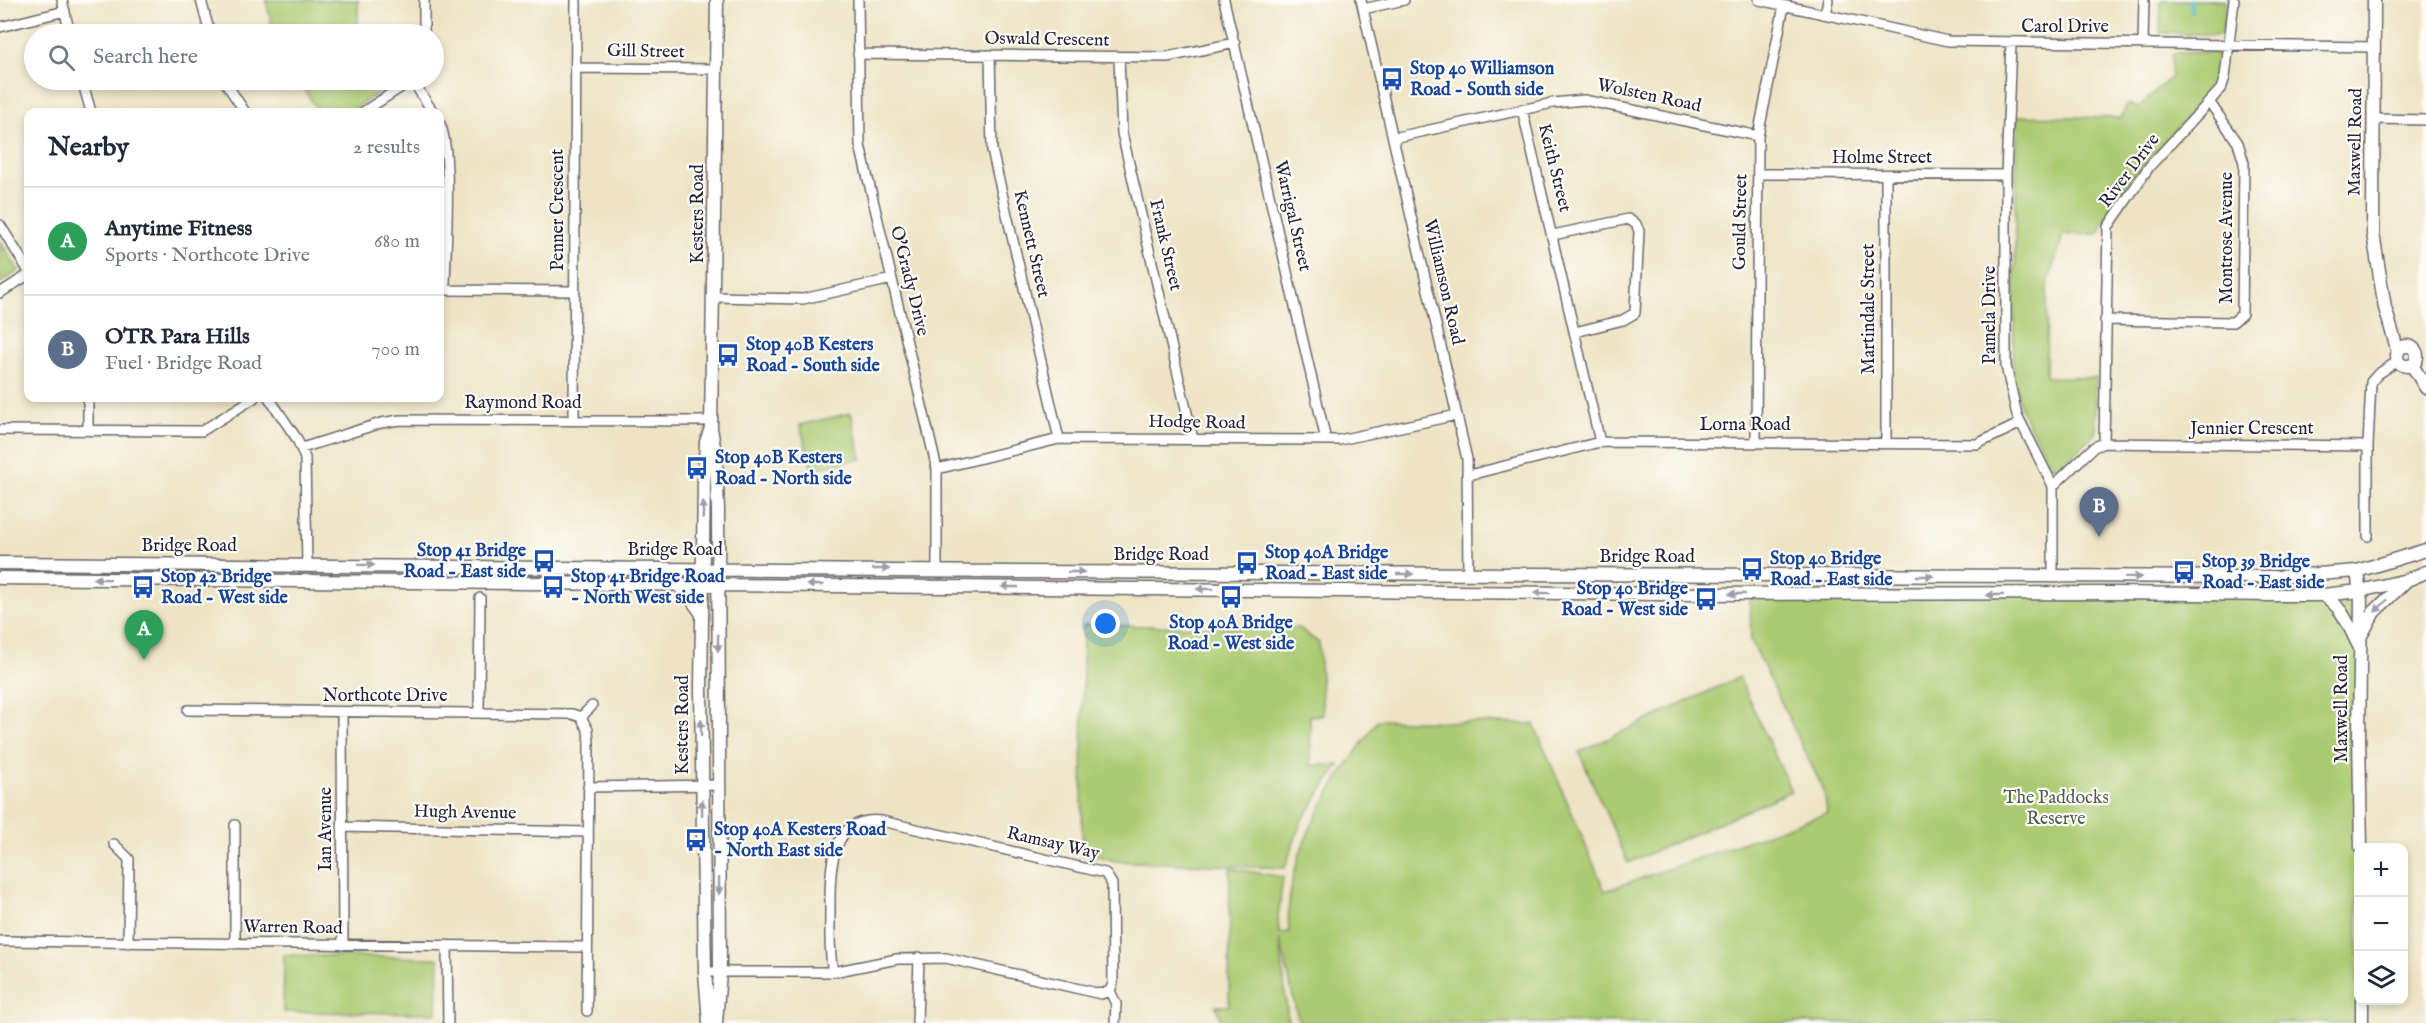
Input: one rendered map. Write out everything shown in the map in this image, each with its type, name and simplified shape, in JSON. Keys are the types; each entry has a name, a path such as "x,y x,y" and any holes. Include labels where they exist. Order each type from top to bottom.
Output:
{"main road":[{"name":"Kesters Road","path":"709,1023 705,972 701,786 702,568 705,457 711,424 715,297 717,0"},
{"name":"Maxwell Road","path":"2374,0 2373,225 2385,308 2401,353 2413,347 2417,353 2417,359 2412,364"},
{"path":"2401,353 2404,366 2412,364 2426,388"},
{"name":"Kesters Road","path":"711,424 716,458 718,569 720,973 716,1023"},
{"name":"Bridge Road","path":"0,563 1622,575 2279,577 2357,572 2426,550"},
{"path":"307,565 308,580"},
{"path":"937,569 938,586"},
{"name":"Maxwell Road","path":"2357,572 2361,635 2361,843"},
{"name":"Bridge Road","path":"0,578 1468,592 2322,595 2360,591 2407,580 2426,572"},
{"path":"1305,573 1306,590"},
{"path":"1468,574 1468,592"},
{"path":"1622,575 1622,593"},
{"path":"2053,576 2054,593"},
{"path":"2361,635 2374,612 2407,580"},
{"path":"676,584 687,593 702,614"},
{"path":"2322,595 2333,600 2340,609 2360,649"},
{"path":"2362,1005 2362,1023"}],"street":[{"path":"62,0 67,24"},
{"path":"201,0 207,24"},
{"path":"424,0 424,24"},
{"name":"Penner Crescent","path":"574,420 576,0"},
{"name":"O'Grady Drive","path":"858,0 860,145 937,469 937,569"},
{"name":"Warrigal Street","path":"1224,0 1326,440"},
{"path":"1362,5 1404,0"},
{"name":"Carol Drive","path":"1759,0 1948,41 2375,48"},
{"path":"1825,14 1828,0"},
{"path":"2143,44 2144,0"},
{"name":"River Drive","path":"2104,443 2108,227 2149,167 2211,103 2224,83 2234,0"},
{"name":"Williamson Road","path":"1362,5 1457,415 1469,476 1468,574"},
{"name":"Gould Street","path":"1756,442 1758,136 1784,6"},
{"path":"0,27 64,11"},
{"name":"Oswald Crescent","path":"858,54 1176,56 1234,43"},
{"name":"Pamela Drive","path":"2011,43 2006,175 2006,366 2009,387 2020,423 2053,486 2053,576"},
{"name":"Kennett Street","path":"990,56 992,150 1059,438"},
{"name":"Frank Street","path":"1119,57 1122,133 1193,439"},
{"name":"Gill Street","path":"575,68 717,69"},
{"path":"84,90 89,108"},
{"path":"231,90 242,108"},
{"path":"369,108 397,90"},
{"path":"419,90 430,108"},
{"name":"Wolsten Road","path":"1393,138 1562,101 1592,100 1758,136"},
{"name":"Montrose Avenue","path":"2105,320 2233,322 2242,314 2244,163 2235,137 2211,103"},
{"name":"Keith Street","path":"1522,109 1600,441"},
{"path":"2374,119 2426,120"},
{"path":"444,137 446,166 444,228"},
{"name":"Holme Street","path":"1758,174 2006,175"},
{"name":"Martindale Street","path":"1886,175 1886,443"},
{"name":"Keith Street","path":"1553,235 1628,219 1633,221 1639,231 1635,312 1623,320 1575,332"},
{"path":"0,225 24,264"},
{"path":"0,293 24,278"},
{"path":"715,297 803,299 892,279"},
{"path":"444,290 574,291"},
{"path":"2368,536 2368,446 2372,382 2401,353"},
{"path":"88,402 88,430"},
{"path":"0,430 202,430 248,402"},
{"path":"272,402 302,448 307,474 307,565"},
{"name":"Hodge Road","path":"937,469 1059,438 1347,439 1457,415"},
{"name":"Raymond Road","path":"302,448 391,420 574,420 711,424"},
{"name":"Lorna Road","path":"1469,476 1600,441 1977,444 2020,423"},
{"path":"2053,486 2094,447 2104,443"},
{"name":"Jennier Crescent","path":"2104,443 2368,446"},
{"path":"479,712 480,598"},
{"path":"587,1011 588,730 581,717 592,706"},
{"name":"Northcote Drive","path":"188,710 342,713 479,712 572,714 581,717"},
{"name":"Ian Avenue","path":"342,713 343,945"},
{"path":"588,787 719,785"},
{"name":"Ramsay Way","path":"832,972 830,897 833,857 845,833 854,826 872,820 1106,873 1112,884 1114,974 1110,991 1116,1004 1115,1023"},
{"path":"235,825 235,944"},
{"name":"Hugh Avenue","path":"342,827 588,832"},
{"path":"114,844 129,859 128,943"},
{"name":"Warren Road","path":"0,941 586,947"},
{"path":"447,946 448,1023"},
{"path":"705,972 832,972 919,957 946,958 1089,993 1101,994 1110,991"},
{"path":"917,1023 919,957"}],"green space":[{"path":"266,0 358,0 358,24 272,24"},
{"path":"2161,0 2226,0 2222,35 2160,33"},
{"path":"2214,52 2221,58 2216,88 2133,175 2098,234 2063,235 2047,287 2046,377 2096,378 2096,430 2094,435 2059,468 2051,466 2021,409 2013,373 2017,116 2121,118 2128,104 2139,107 2171,77 2172,53"},
{"path":"305,90 383,90 355,108 316,108"},
{"path":"0,241 19,271 0,283"},
{"path":"851,413 861,459 812,469 800,425"},
{"name":"The Paddocks Reserve","path":"1750,594 2344,594 2353,604 2358,617 2358,843 2354,843 2354,1005 2359,1005 2361,1023 1301,1023 1298,1019 1280,939 1288,1023 1222,1023 1216,1006 1229,1006 1230,868 1283,877 1278,917 1279,933 1289,932 1289,902 1294,874 1303,846 1329,793 1378,720 1534,724 1605,891 1827,813 1824,791 1751,640"},
{"path":"1083,625 1299,628 1319,643 1323,715 1310,716 1311,765 1339,765 1301,822 1285,868 1114,861 1082,851"},
{"path":"1739,677 1791,791 1628,863 1579,752"},
{"path":"284,955 436,958 439,960 437,1013 283,1012"}],"waterway":[{"path":"2191,0 2192,12"}],"place":[{"name":"Stop 40 Williamson Road - South side","path":"1392,79"},
{"name":"Stop 40B Kesters Road - South side","path":"728,355"},
{"name":"Stop 40B Kesters Road - North side","path":"697,468"},
{"name":"OTR Para Hills","path":"2099,537"},
{"name":"Stop 41 Bridge Road - East side","path":"544,561"},
{"name":"Stop 40A Bridge Road - East side","path":"1247,563"},
{"name":"Stop 40 Bridge Road - East side","path":"1752,569"},
{"name":"Stop 39 Bridge Road - East side","path":"2184,572"},
{"name":"Stop 42 Bridge Road - West side","path":"143,587"},
{"name":"Stop 41 Bridge Road - North West side","path":"553,587"},
{"name":"Stop 40A Bridge Road - West side","path":"1231,597"},
{"name":"Stop 40 Bridge Road - West side","path":"1706,599"},
{"name":"Anytime Fitness","path":"144,660"},
{"name":"Stop 40A Kesters Road - North East side","path":"696,840"}]}
